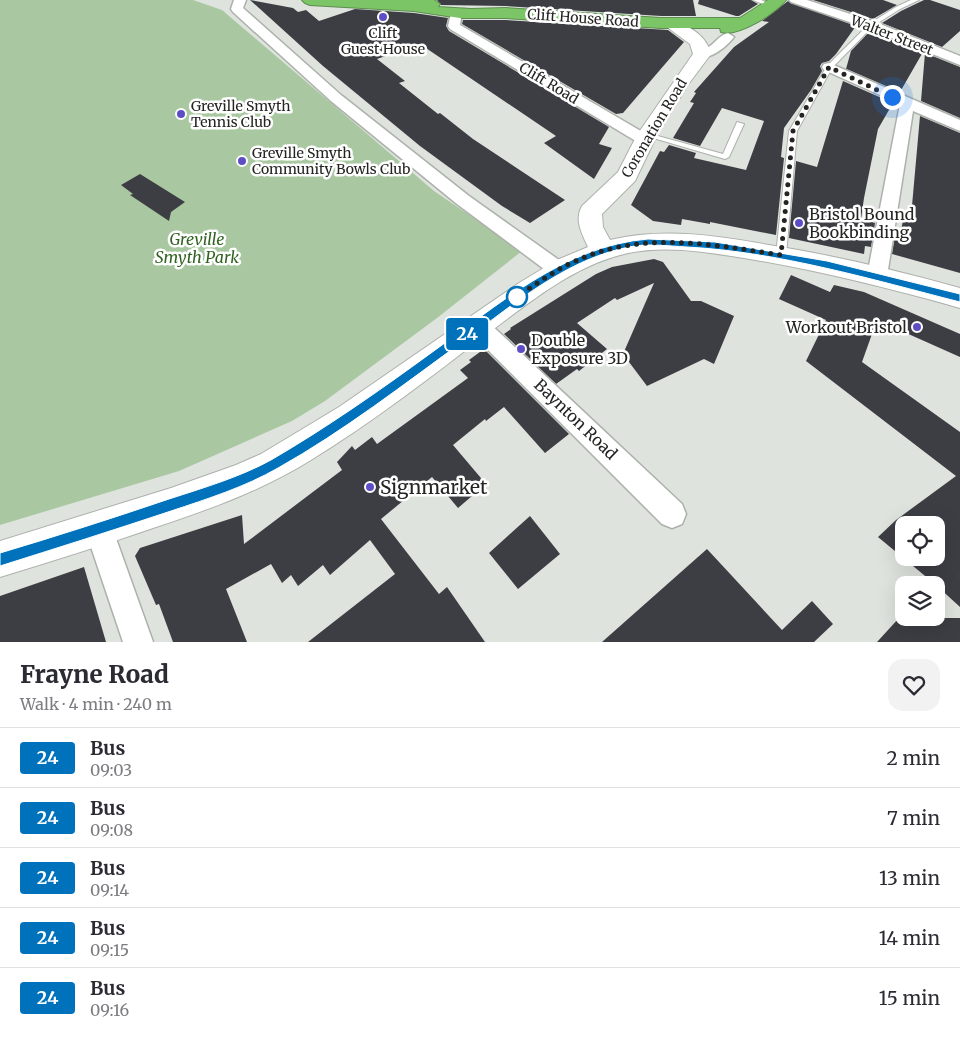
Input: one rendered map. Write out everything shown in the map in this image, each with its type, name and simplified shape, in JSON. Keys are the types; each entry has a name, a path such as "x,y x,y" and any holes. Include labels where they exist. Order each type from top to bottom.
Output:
{"highway":[{"name":"Clift House Road","path":"310,0 433,4 490,8 506,13"},
{"path":"668,25 724,30 738,28 768,2"},
{"name":"Clift House Road","path":"416,3 428,10 464,13 506,13 668,25"}],"main road":[{"path":"668,25 692,36 702,46 702,54"},
{"name":"Coronation Road","path":"602,250 591,226 590,212 628,176 646,137 679,85 702,54"},
{"path":"0,559 99,529 214,490 273,465 353,416 512,300 559,270 602,250 630,244 668,242 715,245 781,255 877,276 960,298"}],"street":[{"path":"240,0 236,9 336,98 463,200 559,270"},
{"name":"Walter Street","path":"795,0 871,26 960,61"},
{"name":"Clift Road","path":"464,13 455,16 448,22 646,137"},
{"name":"Coronation Road","path":"702,54 713,50 728,37"},
{"path":"829,67 960,126"},
{"path":"877,276 908,104"},
{"name":"Baynton Road","path":"478,326 672,514"},
{"path":"99,529 138,642"}],"lane":[{"path":"781,255 793,131 829,67 871,26 898,8 916,0"},
{"path":"646,137 725,157 740,124"}],"green space":[{"name":"Greville Smyth Park","path":"0,0 193,0 222,10 434,191 522,251 437,318 325,401 292,421 179,471 0,525"}],"building":[{"path":"250,0 293,8 298,12 306,10 319,21 355,9 414,13 448,18 446,26 449,31 609,127 599,144 612,148 594,179 544,143 556,136 420,44 377,59 405,81 399,83 438,114 440,113 473,139 565,200 530,223 502,206 420,146 323,66"},
{"path":"437,0 693,0 696,16 661,16 505,6 441,5"},
{"path":"699,0 751,0 758,4 736,16 698,4"},
{"path":"813,0 883,0 897,5 873,19"},
{"path":"924,0 930,0 960,10 960,31 942,47 882,23"},
{"path":"788,1 856,26 836,54 829,61 822,63 820,66 822,71 811,90 784,128 781,157 784,158 776,235 710,222 710,224 682,219 681,225 653,221 631,205 660,151 664,152 669,145 696,153 694,158 746,170 764,121 722,108 700,146 673,138 694,103 690,102 696,93 694,92 734,47 769,22 762,21"},
{"path":"463,20 505,20 668,30 684,42 623,113 616,114 462,24"},
{"path":"870,31 923,52 900,92 846,69 851,51"},
{"path":"925,53 960,67 960,118 921,101"},
{"path":"843,81 893,103 878,129 864,198 861,219 875,223 871,247 865,246 864,254 789,238 796,161 817,167"},
{"path":"920,116 960,133 960,273 892,254 896,230 901,231 904,215 911,217"},
{"path":"140,174 185,202 171,212 169,221 130,195 133,194 121,185"},
{"path":"654,259 663,262 691,301 701,301 734,316 714,364 704,359 647,386 623,354 654,283 617,300 615,298 577,323 607,349 579,371 577,369 556,384 504,334 510,328 596,274 612,267"},
{"path":"791,275 830,292 834,285 864,292 960,334 960,357 877,320 862,362 960,432 960,607 945,593 945,576 925,576 913,566 945,566 945,516 901,516 956,476 806,361 826,320 779,299"},
{"path":"484,349 569,434 545,453 504,407 486,421 485,419 453,445 486,484 458,508 432,477 381,519 439,594 447,587 485,642 308,642 395,574 370,540 330,575 323,565 298,586 291,575 282,583 271,564 226,589 247,642 173,642 159,604 156,605 135,556 140,548 242,515 244,544 342,470 337,462 352,446 355,450 372,437 377,444 468,378 460,370 471,362 469,360"},
{"path":"530,516 560,554 518,589 489,553"},
{"path":"895,521 895,551 878,537"},
{"path":"707,549 782,630 812,601 833,624 814,642 602,642"},
{"path":"84,567 106,642 0,642 0,596"},
{"path":"945,618 960,618 960,642 877,642 895,622 895,626 945,626"}],"bus line":[{"name":"24","path":"0,559 99,529 214,490 273,465 353,416 512,300 559,270 602,250 648,242 715,245 781,255 877,276 960,298"}],"place":[{"name":"Clift Guest House","path":"383,17"},
{"name":"Greville Smyth Tennis Club","path":"181,114"},
{"name":"Greville Smyth Community Bowls Club","path":"242,161"},
{"name":"Bristol Bound Bookbinding","path":"799,223"},
{"name":"Workout Bristol","path":"917,327"},
{"name":"Double Exposure 3D","path":"521,349"},
{"name":"Signmarket","path":"370,487"}],"route":[{"path":"517,297 512,300 570,264 602,250 630,244 648,242 692,243 781,255 793,131 829,67 892,97"}]}
